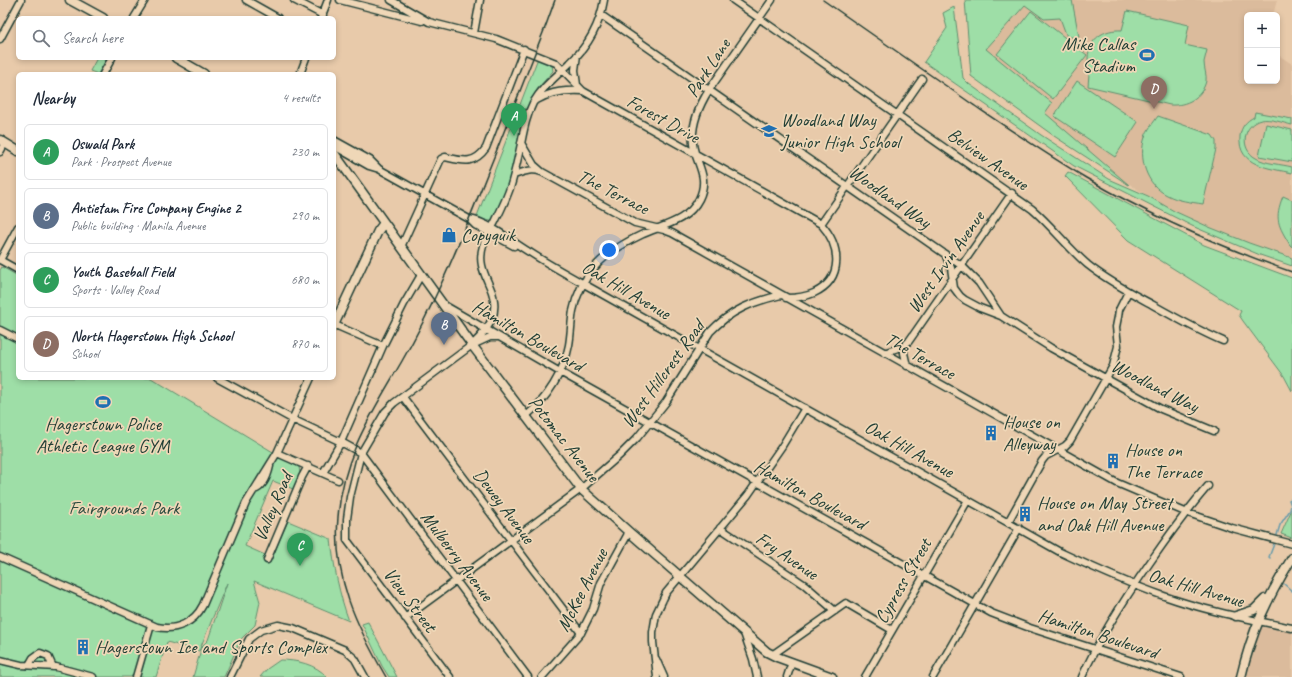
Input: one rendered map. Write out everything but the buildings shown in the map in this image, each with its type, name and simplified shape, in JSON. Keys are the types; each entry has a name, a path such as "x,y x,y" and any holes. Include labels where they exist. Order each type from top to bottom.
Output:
{"main road":[{"path":"70,0 99,16"},
{"path":"180,60 200,72"},
{"path":"2,142 16,150"},
{"name":"Potomac Avenue","path":"336,156 441,303 581,489 744,633 772,655 832,677"},
{"path":"336,322 378,231 384,224"},
{"path":"1242,677 1246,658 1258,621 1292,558"},
{"path":"1236,616 1254,610 1278,582"}],"street":[{"path":"0,39 21,0"},
{"path":"135,16 145,0"},
{"path":"246,0 274,16"},
{"path":"294,0 322,16 328,0"},
{"path":"340,0 429,22"},
{"name":"Forest Drive","path":"391,0 429,22 496,39 556,63 584,91 821,224 829,232 835,245 836,260 832,276 824,286 814,293 806,296 783,297"},
{"path":"474,33 480,0"},
{"path":"220,380 292,419 361,453 385,412 390,407 472,345 486,330 491,322 495,308 493,295 483,272 481,261 482,247 509,191 514,175 525,123 534,102 541,91 577,55 592,34 601,15 604,0"},
{"name":"Belview Avenue","path":"733,0 1012,193 1044,219 1088,264 1099,273 1128,292 1189,325 1223,341"},
{"name":"Park Lane","path":"526,416 542,401 560,372 569,345 574,308 578,294 597,265 609,254 631,240 677,220 688,213 695,206 699,198 703,182 701,167 694,145 694,125 701,104 709,90 772,0"},
{"name":"Woodland Way","path":"601,15 945,253 962,266 979,283 1001,316"},
{"path":"401,247 443,157 466,161 474,159 482,154 486,148 524,49"},
{"path":"577,55 575,70 577,85"},
{"path":"105,72 111,60"},
{"path":"301,72 305,60"},
{"path":"821,224 922,79"},
{"path":"534,102 543,96 560,91 584,91"},
{"name":"Oak Hill Avenue","path":"336,141 370,160 379,169"},
{"path":"0,152 2,142"},
{"name":"The Terrace","path":"521,143 534,165 542,172 627,220 639,225 657,228 672,233 783,297 1117,483 1185,512 1232,528 1292,544"},
{"name":"Oak Hill Avenue","path":"336,147 368,166 379,169 469,219 477,220 490,231 1060,552 1134,585 1166,597 1236,616 1292,628"},
{"path":"514,175 530,170 542,172"},
{"name":"West Irvin Avenue","path":"904,346 952,281 1012,193"},
{"path":"16,231 0,260 16,269"},
{"name":"Woodland Way","path":"945,253 950,268 952,281 957,293 965,300 980,308 1001,316 1051,348 1161,408 1214,431"},
{"path":"322,473 340,442 383,346 404,304 421,275"},
{"path":"1008,522 1042,461 1046,456 1070,441 1076,433 1113,366 1118,346 1116,327 1120,310 1128,292"},
{"name":"West Hillcrest Road","path":"405,618 581,489 620,455 650,422 676,387 710,332 729,314 751,304 783,297"},
{"name":"Hamilton Boulevard","path":"441,303 560,372 975,605 1009,621 1181,677"},
{"path":"336,327 383,346"},
{"path":"0,330 16,339"},
{"path":"472,345 490,337 499,337"},
{"path":"884,353 904,346 906,366"},
{"path":"0,557 151,625 163,628 179,626 190,621 199,613 203,606 246,503 276,453 311,380"},
{"name":"Dewey Avenue","path":"403,397 581,633"},
{"path":"657,677 653,632 656,614 666,593 748,495 782,446 805,408"},
{"path":"276,453 338,480"},
{"name":"View Street","path":"361,453 350,496 347,519 347,540 450,677"},
{"name":"Mulberry Avenue","path":"361,453 528,677"},
{"name":"Valley Road","path":"267,560 308,466"},
{"path":"1082,677 1095,649 1134,585 1185,512 1208,486"},
{"name":"Cypress Street","path":"865,677 968,500"},
{"name":"Fry Avenue","path":"720,528 805,585 835,611"},
{"path":"934,677 1018,528"},
{"name":"McKee Avenue","path":"542,677 581,633 593,609 601,583 629,532"},
{"path":"772,655 846,603 892,630"},
{"path":"136,677 151,625"},
{"path":"230,677 250,639 267,627 278,625 293,628 345,650 355,659 365,677"},
{"path":"744,633 753,659 757,677"},
{"path":"29,665 33,658 40,653 48,656 53,667"},
{"path":"654,654 664,677"},
{"path":"0,660 53,667 93,677"},
{"path":"788,677 792,662"}],"shaded area":[{"path":"965,0 1277,0 1274,12 1244,12 1244,84 1280,84 1280,56 1292,64 1292,258 1249,243 1174,211 1054,136 971,76"},
{"path":"1261,627 1292,632 1292,677 1246,677 1253,648"}],"green space":[{"path":"965,0 1072,0 1079,37 1067,37 1060,18 1044,19 1025,5 986,49 1052,103 1045,113 1129,185 1054,136 971,76"},
{"path":"954,7 963,78 969,84 1041,135 1109,179 1148,196 1174,211 1209,227 1292,258 1292,266 1260,255 1192,226 1074,166 924,62 947,28 943,13"},
{"path":"1031,11 1087,55 1053,99 997,54"},
{"name":"Mike Callas Stadium","path":"1127,11 1189,25 1185,45 1207,50 1204,62 1206,81 1201,92 1192,100 1182,104 1170,105 1088,86 1088,60 1091,45 1094,40 1104,33 1122,30"},
{"path":"538,58 552,65 553,71 538,88 525,111 510,181 494,219 487,221 477,216"},
{"path":"96,60 106,60 99,72 90,71"},
{"path":"1077,81 1138,122 1115,157 1054,116"},
{"path":"1255,112 1292,119 1292,125 1269,120 1255,122 1247,131 1245,143 1247,149 1256,158 1269,163 1292,167 1292,173 1257,164 1244,154 1241,146 1241,130 1249,120 1254,117"},
{"path":"1158,116 1212,135 1216,141 1216,149 1203,204 1171,197 1154,185 1149,178 1143,162 1143,145 1147,132"},
{"path":"1266,124 1292,130 1292,162 1259,156"},
{"path":"1068,172 1204,245 1292,278 1292,391 1284,376 1239,315 1241,311 1128,240 1065,176"},
{"path":"1283,196 1292,200 1292,247 1280,227 1279,222 1278,216"},
{"name":"Fairgrounds Park","path":"2,267 16,275 16,380 154,380 273,452 273,454 299,467 300,473 293,489 273,481 245,546 265,555 263,560 270,563 288,521 331,539 337,581 349,621 254,581 260,602 255,625 241,639 224,677 193,677 202,646 208,640 227,583 199,651 167,642 156,677 0,677 0,270"},
{"path":"1292,509 1292,538 1281,534"},
{"path":"368,622 397,677 389,677 382,666 362,624"},
{"path":"280,660 293,661 312,666 327,677 260,677 267,669"}],"waterway":[{"path":"1277,535 1280,525 1290,510 1291,505 1289,500 1292,499"},
{"path":"1270,558 1269,557 1274,544"},
{"path":"1284,584 1292,591"}],"railway":[{"path":"386,677 356,620 343,581 337,539 341,495 346,474 361,435 418,332 449,267 469,220 555,0"},
{"path":"823,0 972,104 1086,178 1161,218 1187,230 1292,272"}],"place":[{"name":"Mike Callas Stadium","path":"1147,55"},
{"name":"North Hagerstown High School","path":"1154,109"},
{"name":"Woodland Way Junior High School","path":"769,131"},
{"name":"Oswald Park","path":"514,136"},
{"name":"Copyquik","path":"449,235"},
{"name":"Antietam Fire Company Engine 2","path":"444,345"},
{"name":"Hagerstown Police Athletic League GYM","path":"103,402"},
{"name":"House on Alleyway","path":"991,433"},
{"name":"House on The Terrace","path":"1113,461"},
{"name":"House on May Street and Oak Hill Avenue","path":"1025,514"},
{"name":"Youth Baseball Field","path":"300,566"},
{"name":"Hagerstown Ice and Sports Complex","path":"83,647"}]}
